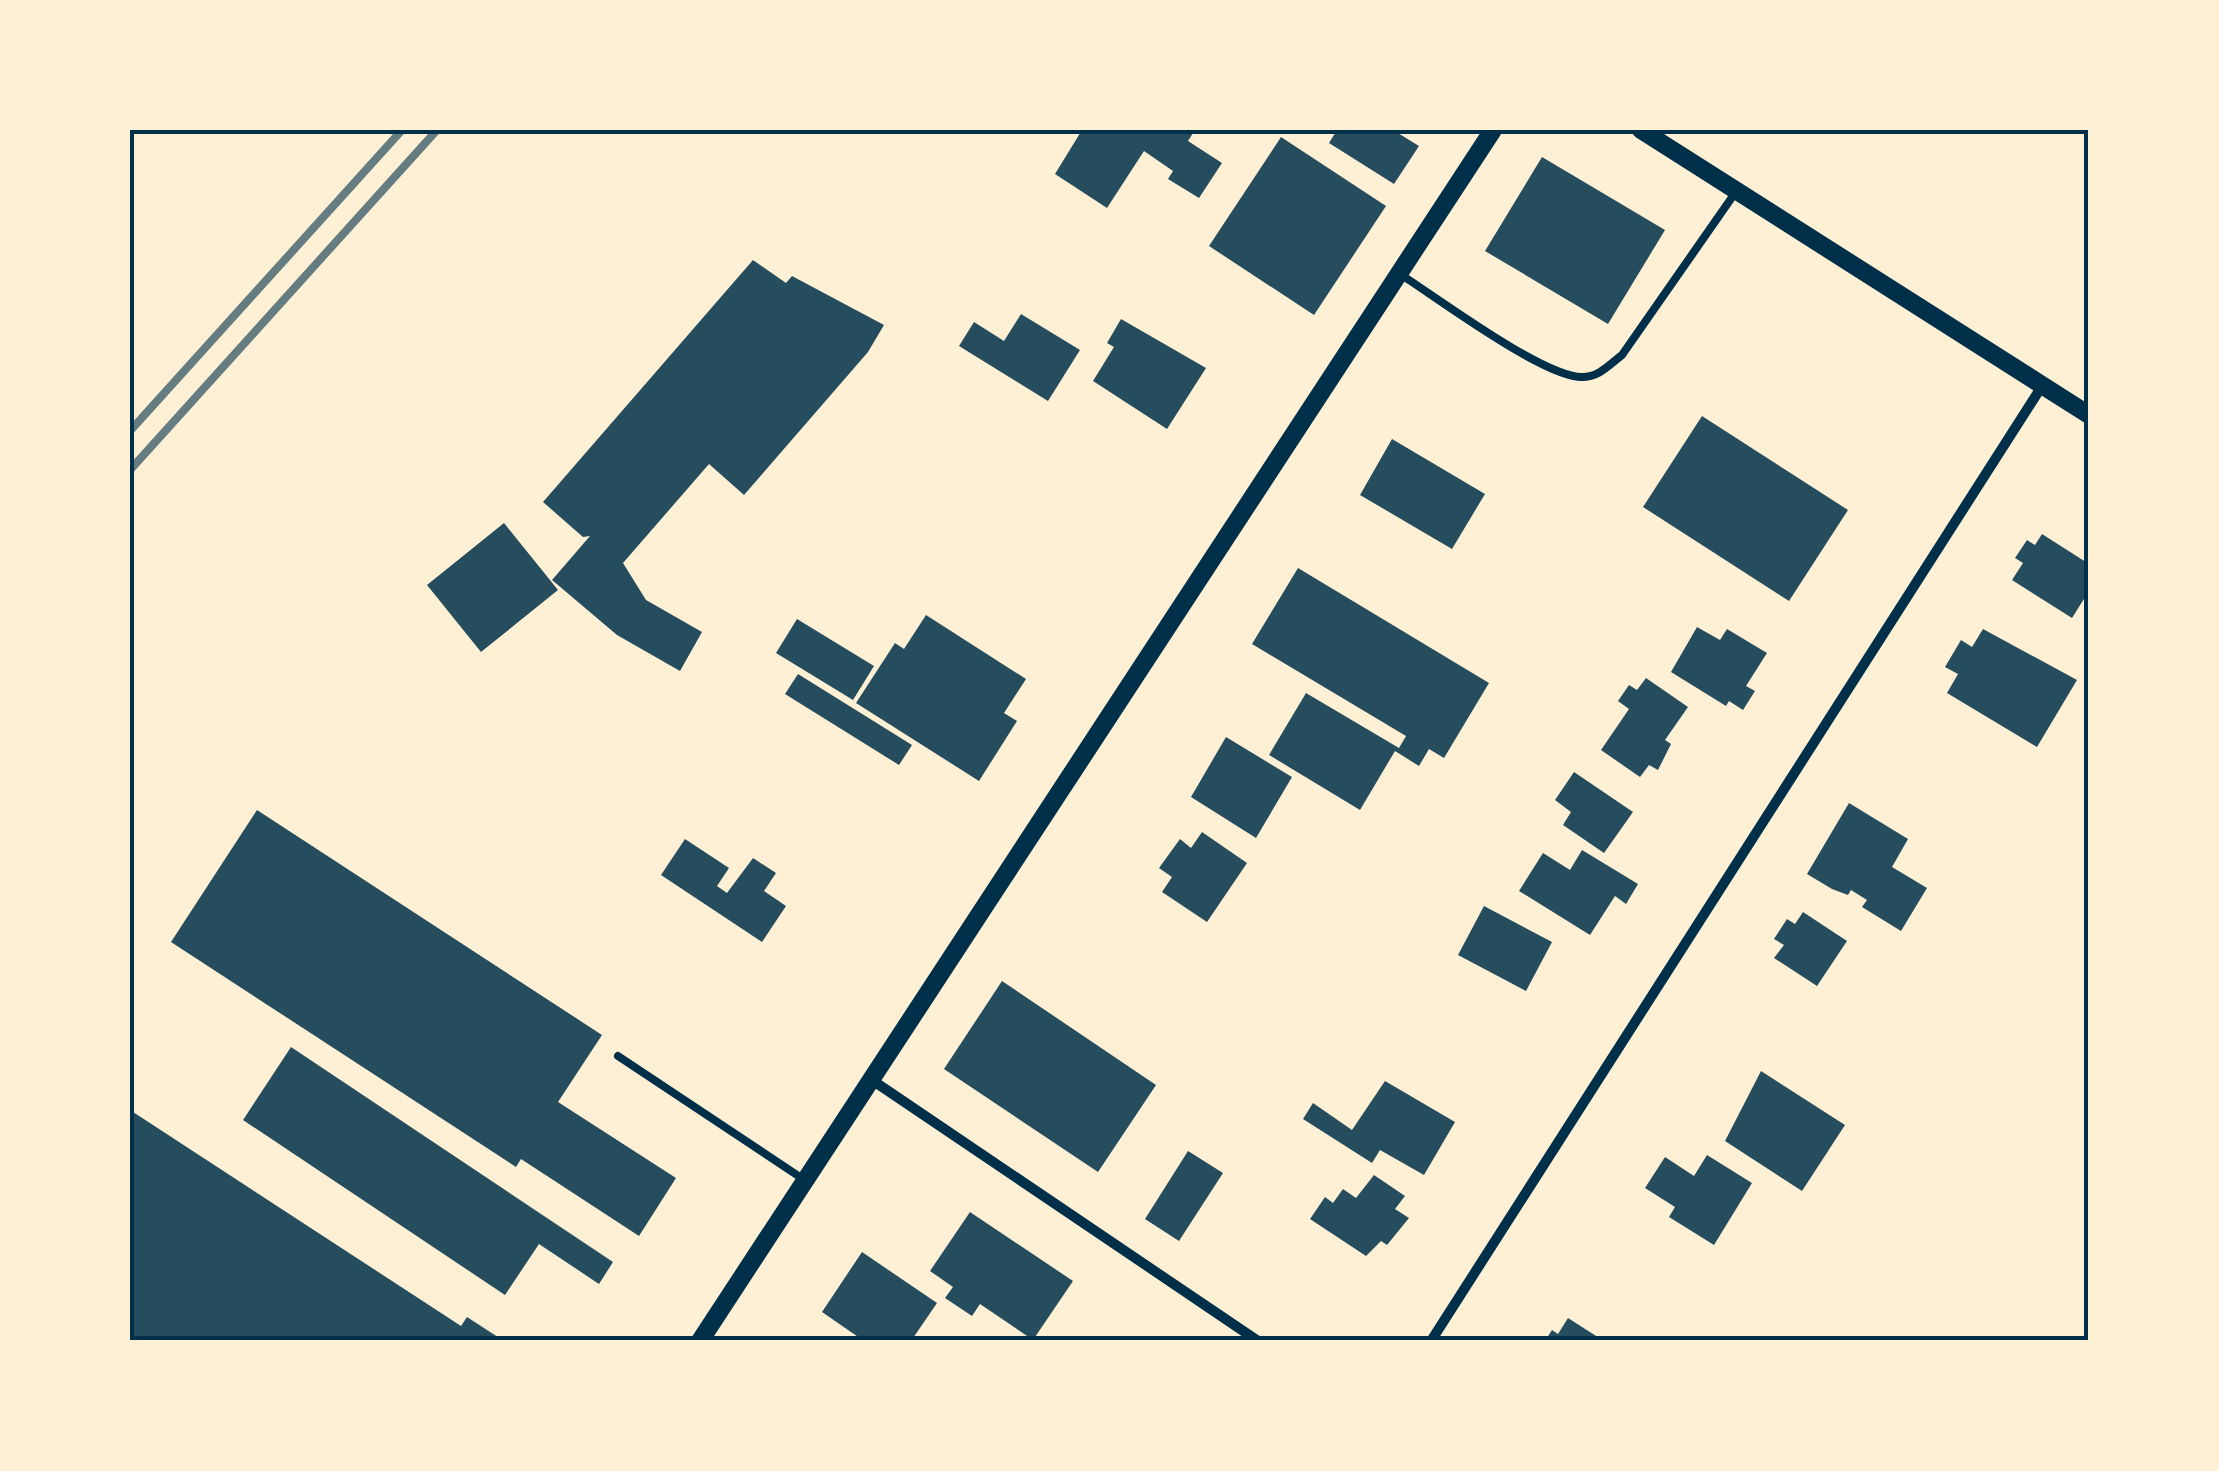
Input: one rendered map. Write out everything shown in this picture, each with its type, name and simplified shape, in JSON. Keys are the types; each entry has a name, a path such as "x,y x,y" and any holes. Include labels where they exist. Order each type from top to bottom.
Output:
{"street":[{"path":"700,1341 869,1077 1493,130"},
{"path":"1641,130 2089,415"},
{"path":"1432,1341 2042,386"},
{"path":"869,1077 1258,1341"}],"lane":[{"path":"1400,274 1544,364 1579,378 1598,374 1622,355 1736,192"},
{"path":"618,1056 803,1180"}],"building":[{"path":"1082,130 1195,130 1188,141 1222,163 1199,198 1168,179 1173,171 1144,151 1107,208 1055,174"},
{"path":"1337,130 1393,130 1419,146 1394,184 1329,143"},
{"path":"1281,137 1386,206 1314,315 1209,246"},
{"path":"1542,157 1665,230 1608,324 1485,251"},
{"path":"753,260 786,283 792,276 884,325 868,352 744,495 709,464 623,563 646,600 702,632 680,671 617,635 552,580 590,536 583,537 543,502"},
{"path":"1021,314 1080,350 1048,401 959,346 974,322 1004,341"},
{"path":"1121,319 1206,368 1167,429 1093,381 1114,347 1107,343"},
{"path":"1702,416 1848,510 1789,601 1643,507"},
{"path":"1392,439 1485,494 1452,549 1360,495"},
{"path":"504,523 558,590 481,652 427,585"},
{"path":"2042,534 2089,564 2089,591 2072,618 2012,580 2023,563 2015,558 2027,540 2035,545"},
{"path":"1298,568 1489,683 1444,758 1429,749 1419,766 1395,751 1360,810 1269,755 1306,693 1399,748 1406,736 1252,644"},
{"path":"926,615 1026,679 1004,713 1017,721 979,781 856,703 895,643 904,649"},
{"path":"797,619 874,666 853,700 776,653"},
{"path":"1697,627 1720,640 1727,629 1767,653 1746,686 1755,691 1743,710 1729,701 1726,706 1671,672"},
{"path":"1983,629 2077,680 2037,747 1947,693 1958,674 1945,667 1961,640 1972,647"},
{"path":"798,674 912,745 899,765 785,694"},
{"path":"1646,678 1688,707 1665,740 1671,744 1658,770 1649,765 1640,777 1601,750 1629,709 1618,701 1629,685 1637,690"},
{"path":"1226,737 1292,777 1256,838 1191,797"},
{"path":"1574,772 1633,812 1604,853 1563,825 1571,812 1555,800"},
{"path":"1849,803 1908,839 1892,867 1927,888 1901,931 1862,907 1867,900 1851,890 1848,895 1807,874"},
{"path":"257,810 602,1035 558,1102 676,1178 639,1236 521,1159 516,1167 171,942"},
{"path":"1202,832 1247,863 1207,922 1162,892 1172,877 1159,868 1180,839 1191,848"},
{"path":"685,839 729,868 717,886 727,893 753,858 776,873 764,891 786,906 762,942 661,875"},
{"path":"1582,850 1638,884 1626,904 1615,896 1590,935 1519,891 1543,853 1570,870"},
{"path":"1484,906 1552,942 1526,991 1458,955"},
{"path":"1803,912 1847,941 1817,986 1774,958 1784,945 1774,939 1787,919 1795,924"},
{"path":"1002,981 1156,1085 1098,1172 944,1069"},
{"path":"291,1047 613,1262 599,1284 539,1244 505,1295 243,1120"},
{"path":"1761,1071 1845,1125 1802,1191 1725,1141"},
{"path":"1385,1081 1455,1122 1424,1175 1380,1150 1372,1163 1303,1119 1313,1103 1352,1130"},
{"path":"130,1110 461,1326 467,1317 504,1341 130,1341"},
{"path":"1188,1151 1223,1173 1179,1241 1145,1219"},
{"path":"1707,1155 1752,1183 1714,1245 1669,1217 1675,1207 1645,1188 1665,1157 1694,1176"},
{"path":"1374,1175 1405,1196 1395,1209 1409,1218 1387,1245 1381,1241 1366,1256 1310,1219 1325,1197 1333,1203 1343,1189 1356,1198"},
{"path":"970,1212 1073,1281 1033,1340 980,1304 972,1316 945,1298 953,1287 930,1271"},
{"path":"862,1252 937,1303 911,1341 864,1341 822,1312"},
{"path":"1568,1318 1604,1341 1545,1341 1552,1330 1558,1334"}],"railway":[{"path":"130,431 402,130"},
{"path":"130,470 437,130"}]}
